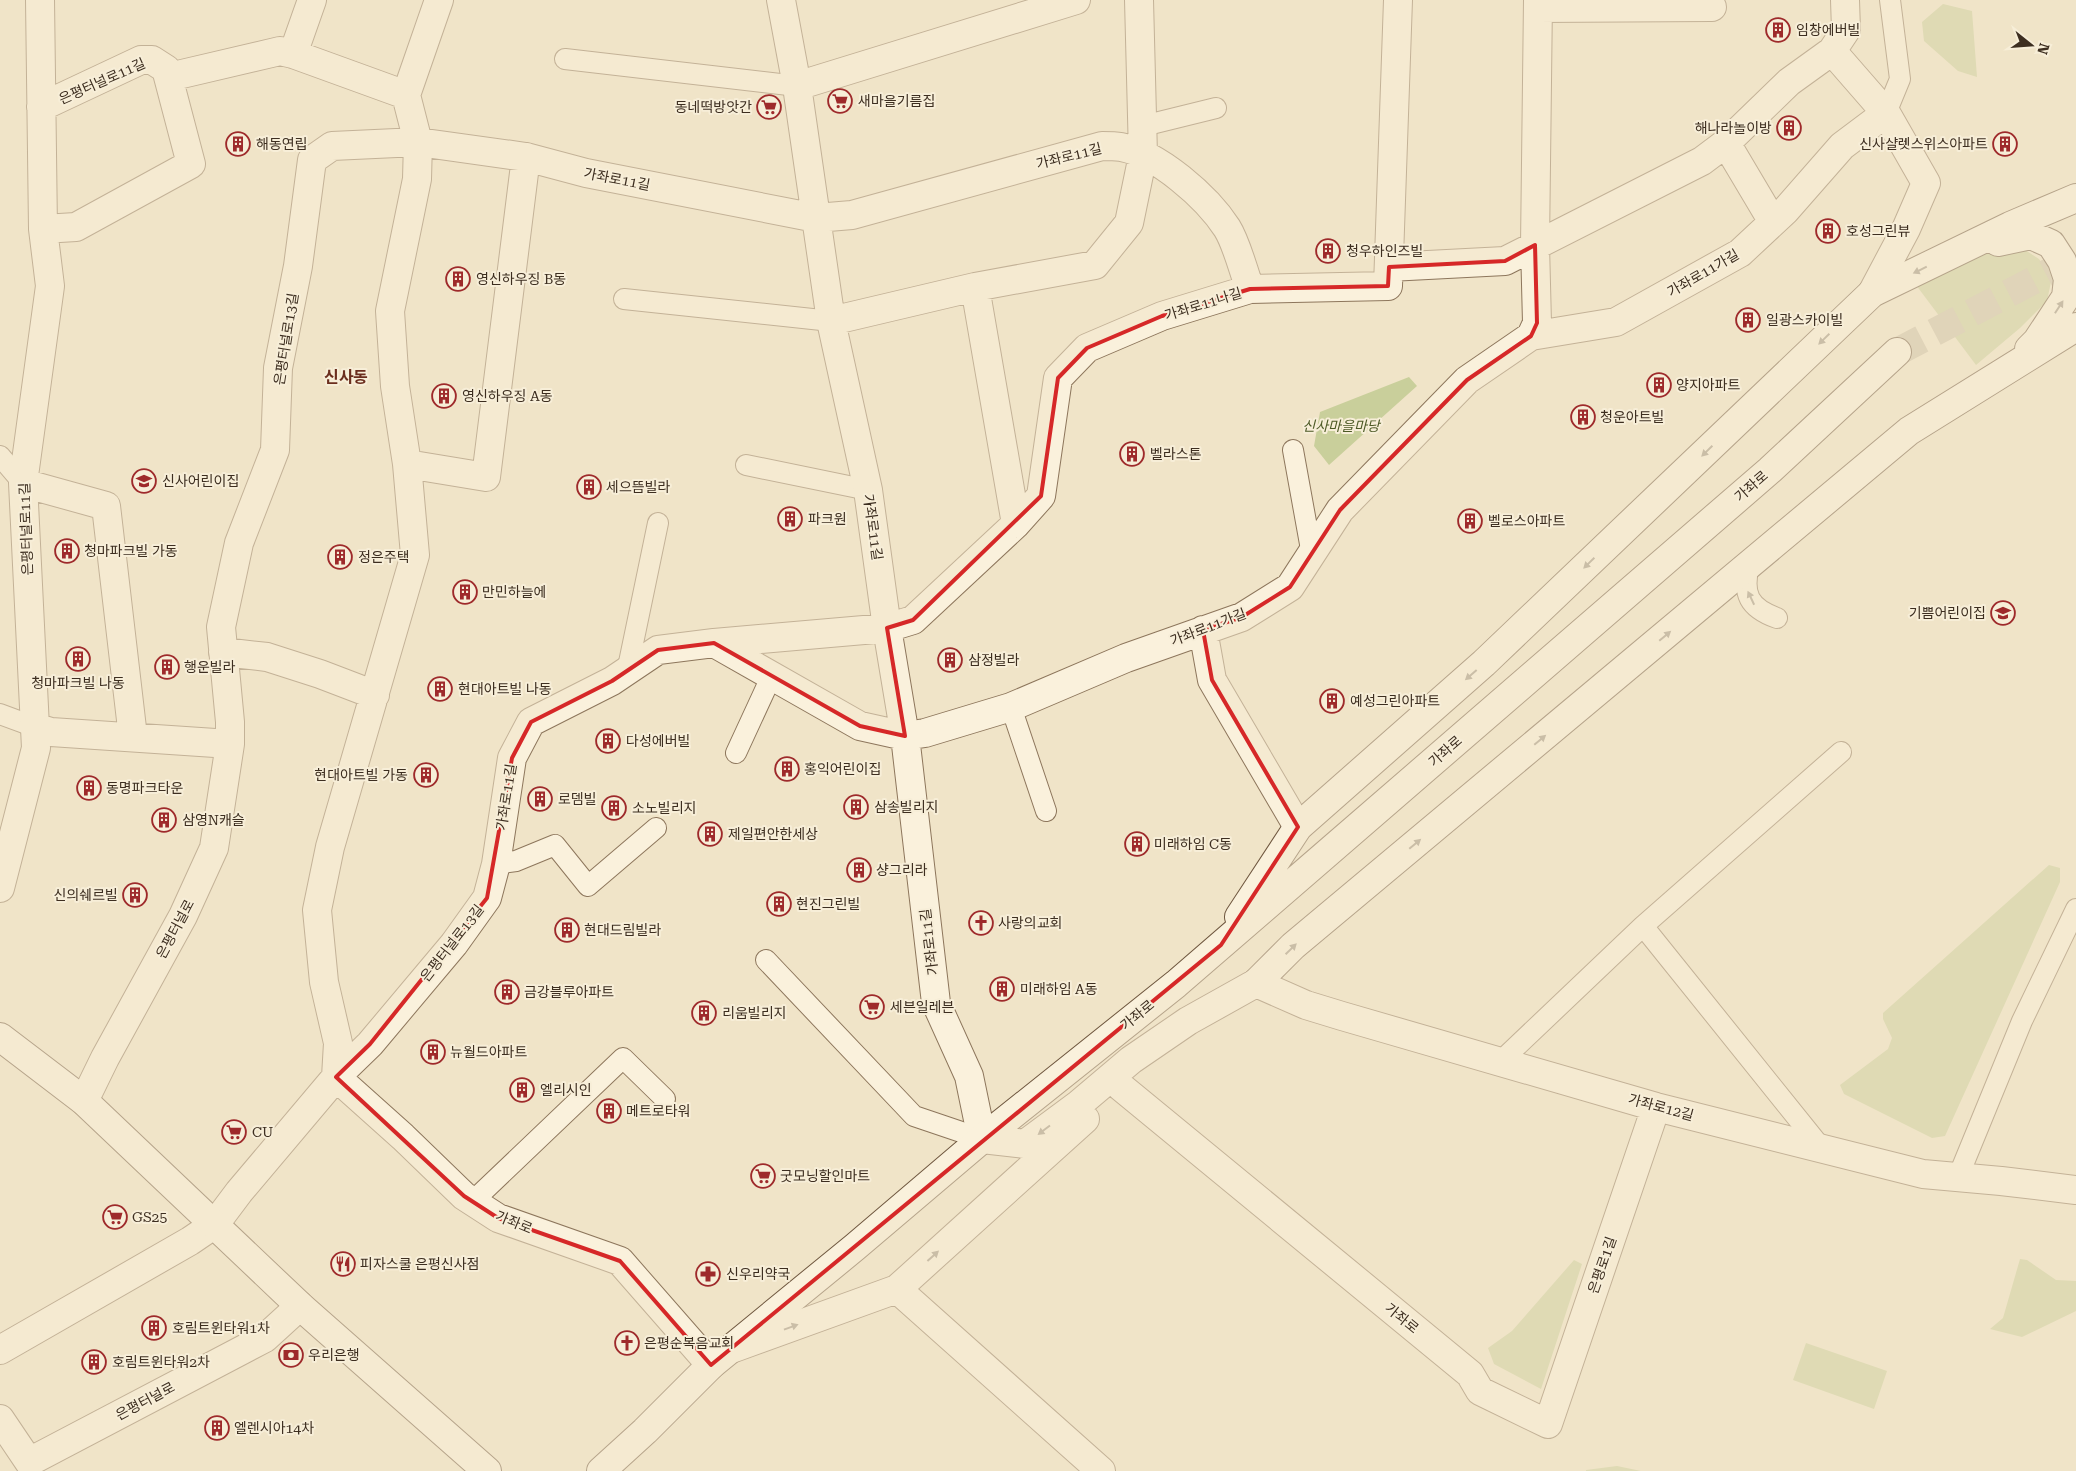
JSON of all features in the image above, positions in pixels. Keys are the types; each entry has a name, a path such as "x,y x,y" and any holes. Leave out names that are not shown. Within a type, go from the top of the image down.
{"street":[{"name":"은평터널로11길","path":"0,888 36,748 23,483 50,286 43,229 40,0"},
{"path":"294,54 312,0"},
{"path":"336,1077 338,1043 324,982 318,910 330,847 415,555 407,464 395,386 390,311 417,180 418,142 406,95 439,0"},
{"name":"가좌로11길","path":"781,0 796,86 831,321 868,490 886,628 905,736 936,1003 969,1076 982,1139"},
{"path":"796,86 1076,0"},
{"path":"831,321 976,287 1095,266 1129,223 1143,155 1139,0"},
{"path":"1389,277 1398,0"},
{"path":"1845,0 1839,41 1886,113 1926,183 1906,229 1872,294"},
{"path":"1531,336 1538,323 1536,245 1538,4 1712,7"},
{"path":"1250,289 1389,277 1505,261 1572,229 1702,161 1726,143 1788,82 1839,41"},
{"path":"43,229 76,227 191,164 166,71 280,51 294,54 406,95"},
{"name":"은평터널로11길","path":"41,107 141,60 152,60 166,71"},
{"name":"가좌로11가길","path":"905,736 925,733 1011,707 1126,658 1242,617 1290,587 1340,510 1467,380 1531,336 1616,322 1740,253 1785,211 1842,146 1886,113"},
{"name":"가좌로11길","path":"418,142 526,157 586,173 816,218 852,215 1102,146 1122,147 1143,155"},
{"name":"은평터널로13길","path":"230,744 230,722 221,627 239,543 275,450 278,368 298,266 312,160 332,146 418,142"},
{"path":"1726,143 1773,222"},
{"name":"가좌로11나길","path":"714,643 886,628 913,620 1016,524 1041,496 1058,378 1087,348 1162,316 1250,289 1227,228 1202,197 1174,173 1143,155"},
{"path":"407,464 486,477 526,157"},
{"path":"1221,945 1298,828 1484,663 1872,294 2010,226 2076,198"},
{"path":"1954,253 2030,235 2051,244 2062,261 2068,279 2066,297 2037,341 2006,371"},
{"path":"976,287 1016,524"},
{"path":"1100,1471 897,1289 1121,1087 1235,1007 1293,946 1909,431 2076,327"},
{"name":"가좌로","path":"601,1471 645,1431 720,1357 855,1248 982,1139 1176,984 1770,470 1897,352"},
{"path":"23,483 106,506 133,737"},
{"path":"1203,630 1212,680 1298,828"},
{"path":"714,643 860,726 905,736"},
{"name":"가좌로11길","path":"496,864 512,758 531,722 626,672 658,650 714,643"},
{"path":"224,652 267,658 375,695"},
{"path":"36,727 51,732 230,744"},
{"name":"은평터널로","path":"84,1101 105,1058 183,916 214,848 230,744"},
{"name":"은평터널로13길","path":"215,1224 239,1192 336,1077 370,1044 454,944 487,898 496,864"},
{"path":"982,1139 1025,1144 1079,1104 1131,1060 1188,1021 1256,983"},
{"name":"가좌로12길","path":"1256,983 1306,1005 1656,1106 1823,1150 1923,1174 2076,1190"},
{"path":"1,1040 84,1101 300,1306 486,1471"},
{"name":"가좌로","path":"336,1077 403,1137 464,1196 498,1218 620,1261 720,1357"},
{"name":"가좌로","path":"1121,1087 1470,1374 1480,1392 1548,1424"},
{"name":"은평로1길","path":"1548,1424 1656,1106"},
{"path":"0,1350 190,1241 215,1224"},
{"name":"가좌로","path":"720,1357 897,1289"},
{"name":"은평터널로","path":"0,1419 29,1462 266,1338 300,1306"}],"lane":[{"path":"1886,113 1900,79 1890,0"},
{"path":"565,59 796,86"},
{"path":"1142,126 1216,108"},
{"path":"624,299 831,321"},
{"path":"1293,450 1312,555"},
{"path":"0,456 23,483"},
{"path":"746,465 868,490"},
{"path":"626,672 658,523"},
{"path":"1749,566 1745,581 1754,605 1763,613 1777,618"},
{"path":"736,753 772,675"},
{"path":"1011,707 1046,812"},
{"path":"0,714 36,727"},
{"path":"1500,1062 1643,926 1841,752"},
{"path":"496,864 516,861 555,845 588,886 656,828"},
{"path":"1958,1177 2022,1021 2076,909"},
{"path":"1643,926 1823,1150"},
{"path":"766,960 914,1116 982,1139"},
{"path":"473,1201 623,1058 665,1099"}],"highlighted area":[{"path":"1535,245 1537,323 1531,336 1467,380 1340,510 1290,587 1242,617 1203,630 1212,680 1298,827 1221,945 711,1365 620,1261 498,1218 464,1196 336,1077 370,1044 487,898 512,758 531,722 612,681 658,650 714,643 860,726 905,736 887,628 913,620 1041,496 1058,378 1087,348 1162,316 1250,289 1388,286 1389,267 1505,261"}],"green space":[{"path":"1943,4 1972,11 1977,77 1958,71 1924,41 1922,22"},
{"path":"2022,248 2039,259 2052,277 2047,301 2020,328 1976,365 1916,285 1976,254"},
{"name":"신사마을마당","path":"1409,377 1417,386 1329,465 1314,446 1320,412"},
{"path":"2049,865 2060,868 2060,882 1945,1136 1932,1138 1844,1094 1840,1085 1888,1049 1892,1038 1883,1019 1883,1013"},
{"path":"2020,1259 2027,1260 2056,1280 2076,1281 2076,1311 2022,1337 1990,1329 2003,1318"},
{"path":"1574,1260 1582,1264 1541,1389 1494,1364 1488,1348 1512,1331"},
{"path":"1806,1343 1887,1371 1874,1409 1793,1380"},
{"path":"1617,1466 1641,1471 1586,1471 1586,1470"}],"tunnel":[{"path":"1897,352 2076,258"}],"place":[{"name":"임창에버빌","path":"1778,30"},
{"name":"새마을기름집","path":"840,101"},
{"name":"동네떡방앗간","path":"769,107"},
{"name":"해나라놀이방","path":"1789,128"},
{"name":"해동연립","path":"238,144"},
{"name":"신사샬렛스위스아파트","path":"2005,144"},
{"name":"호성그린뷰","path":"1828,231"},
{"name":"청우하인즈빌","path":"1328,251"},
{"name":"영신하우징 B동","path":"458,279"},
{"name":"일광스카이빌","path":"1748,320"},
{"name":"양지아파트","path":"1659,385"},
{"name":"영신하우징 A동","path":"444,396"},
{"name":"청운아트빌","path":"1583,417"},
{"name":"벨라스톤","path":"1132,454"},
{"name":"신사어린이집","path":"144,481"},
{"name":"세으뜸빌라","path":"589,487"},
{"name":"파크원","path":"790,519"},
{"name":"벨로스아파트","path":"1470,521"},
{"name":"청마파크빌 가동","path":"67,551"},
{"name":"정은주택","path":"340,557"},
{"name":"만민하늘에","path":"465,592"},
{"name":"기쁨어린이집","path":"2003,613"},
{"name":"청마파크빌 나동","path":"78,659"},
{"name":"삼정빌라","path":"950,660"},
{"name":"행운빌라","path":"167,667"},
{"name":"현대아트빌 나동","path":"440,689"},
{"name":"예성그린아파트","path":"1332,701"},
{"name":"다성에버빌","path":"608,741"},
{"name":"홍익어린이집","path":"787,769"},
{"name":"현대아트빌 가동","path":"426,775"},
{"name":"동명파크타운","path":"89,788"},
{"name":"로뎀빌","path":"540,799"},
{"name":"삼송빌리지","path":"856,807"},
{"name":"소노빌리지","path":"614,808"},
{"name":"삼영N캐슬","path":"164,820"},
{"name":"제일편안한세상","path":"710,834"},
{"name":"미래하임 C동","path":"1137,844"},
{"name":"샹그리라","path":"859,870"},
{"name":"신의쉐르빌","path":"135,895"},
{"name":"현진그린빌","path":"779,904"},
{"name":"사랑의교회","path":"981,923"},
{"name":"현대드림빌라","path":"567,930"},
{"name":"미래하임 A동","path":"1002,989"},
{"name":"금강블루아파트","path":"507,992"},
{"name":"세븐일레븐","path":"872,1007"},
{"name":"리움빌리지","path":"704,1013"},
{"name":"뉴월드아파트","path":"433,1052"},
{"name":"엘리시인","path":"522,1090"},
{"name":"메트로타워","path":"609,1111"},
{"name":"CU","path":"234,1132"},
{"name":"굿모닝할인마트","path":"763,1176"},
{"name":"GS25","path":"115,1217"},
{"name":"피자스쿨 은평신사점","path":"343,1264"},
{"name":"신우리약국","path":"708,1274"},
{"name":"호림트윈타워1차","path":"154,1328"},
{"name":"은평순복음교회","path":"627,1343"},
{"name":"우리은행","path":"291,1355"},
{"name":"호림트윈타워2차","path":"94,1362"},
{"name":"엘렌시아14차","path":"217,1428"}],"district":[{"name":"신사동","path":"346,377"}]}
